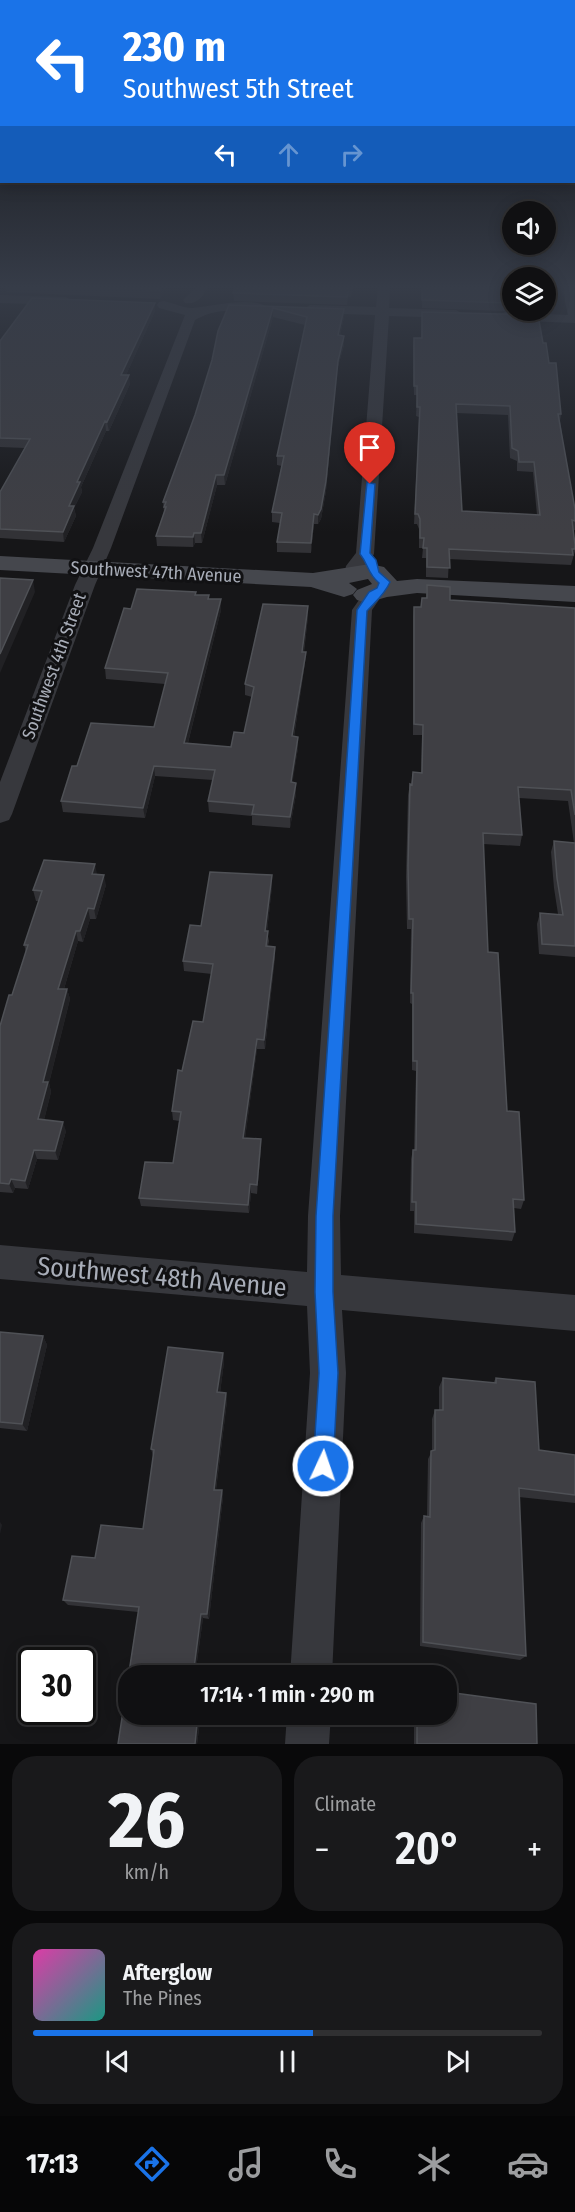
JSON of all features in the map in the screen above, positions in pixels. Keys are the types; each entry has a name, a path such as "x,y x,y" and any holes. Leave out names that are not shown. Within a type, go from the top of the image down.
{"street":[{"name":"Southwest 4th Street","path":"0,814 85,585 171,369"},
{"path":"312,1665 328,1373 324,1292 324,1216 378,369"},
{"name":"Southwest 47th Avenue","path":"0,563 575,594"},
{"name":"Southwest 48th Avenue","path":"0,1262 575,1313"},
{"path":"307,1744 308,1725"}],"building":[{"path":"0,369 124,369 121,375 129,375 77,482 80,482 69,506 74,506 63,532 0,529 0,492 30,439 0,438"},
{"path":"209,369 255,369 224,475 216,475 201,533 194,533 193,537 156,536 166,507 164,507 166,502 163,502"},
{"path":"296,369 337,369 326,481 321,509 318,515 314,514 311,543 277,542 282,513 272,512 284,456 277,456"},
{"path":"414,369 557,369 561,414 558,414 575,509 575,521 572,520 575,545 575,549 572,549 573,555 449,549 450,568 427,567 427,548 423,548 424,538 420,538 420,519 418,514 415,514 420,407 417,407 417,386 414,386","holes":["456,404 510,406 512,448 518,451 519,462 534,462 540,515 462,511"]},
{"path":"0,578 33,580 0,654"},
{"path":"427,585 450,587 450,600 575,608 575,815 571,790 518,787 522,835 483,833 488,952 498,953 507,1111 519,1112 524,1200 513,1199 515,1232 416,1224 416,1202 412,1202 413,1150 416,1150 417,1061 413,1061 413,993 411,993 413,919 409,919 408,866 410,784 412,785 413,772 422,773 423,725 414,724 414,607 421,607 422,598 427,598"},
{"path":"137,589 196,592 195,595 209,595 208,599 221,599 184,743 231,747 234,732 244,733 254,687 245,684 263,604 308,606 302,652 306,652 292,736 298,737 291,782 296,783 290,817 252,814 254,805 208,801 215,770 154,766 143,808 61,801 72,766 77,766 91,723 154,727 168,673 105,668 124,608 131,609"},
{"path":"554,841 575,843 575,946 542,944 540,913 563,915"},
{"path":"44,860 95,864 92,874 104,875 94,909 88,908 80,931 76,931 58,989 67,989 43,1082 48,1082 38,1119 63,1122 55,1151 34,1150 25,1181 11,1179 9,1184 0,1183 0,1026 28,945 24,945 42,891 33,890"},
{"path":"210,872 272,875 265,931 268,931 266,946 275,947 264,1040 257,1039 243,1138 261,1139 257,1185 250,1184 248,1205 139,1198 145,1162 173,1163 181,1112 172,1111 178,1070 182,1071 193,1021 203,1022 213,964 183,961 190,925 201,926"},
{"path":"0,1332 43,1336 22,1424 0,1422"},
{"path":"168,1347 223,1353 217,1392 226,1393 214,1490 222,1490 207,1614 201,1614 194,1665 130,1665 139,1607 63,1600 72,1556 95,1558 101,1525 143,1529 154,1450 151,1449"},
{"path":"443,1378 496,1383 496,1378 535,1382 539,1450 575,1455 575,1495 519,1488 526,1656 423,1642 424,1516 430,1517 431,1451 435,1450 435,1410 443,1410"},
{"path":"457,1693 536,1704 537,1744 417,1744 417,1725 457,1725"},
{"path":"121,1725 197,1725 195,1744 118,1744"}],"route":[{"path":"323,1466 328,1373 324,1292 324,1216 362,610 373,594 381,590 385,582 374,573 371,560 365,554 370,484"}]}
